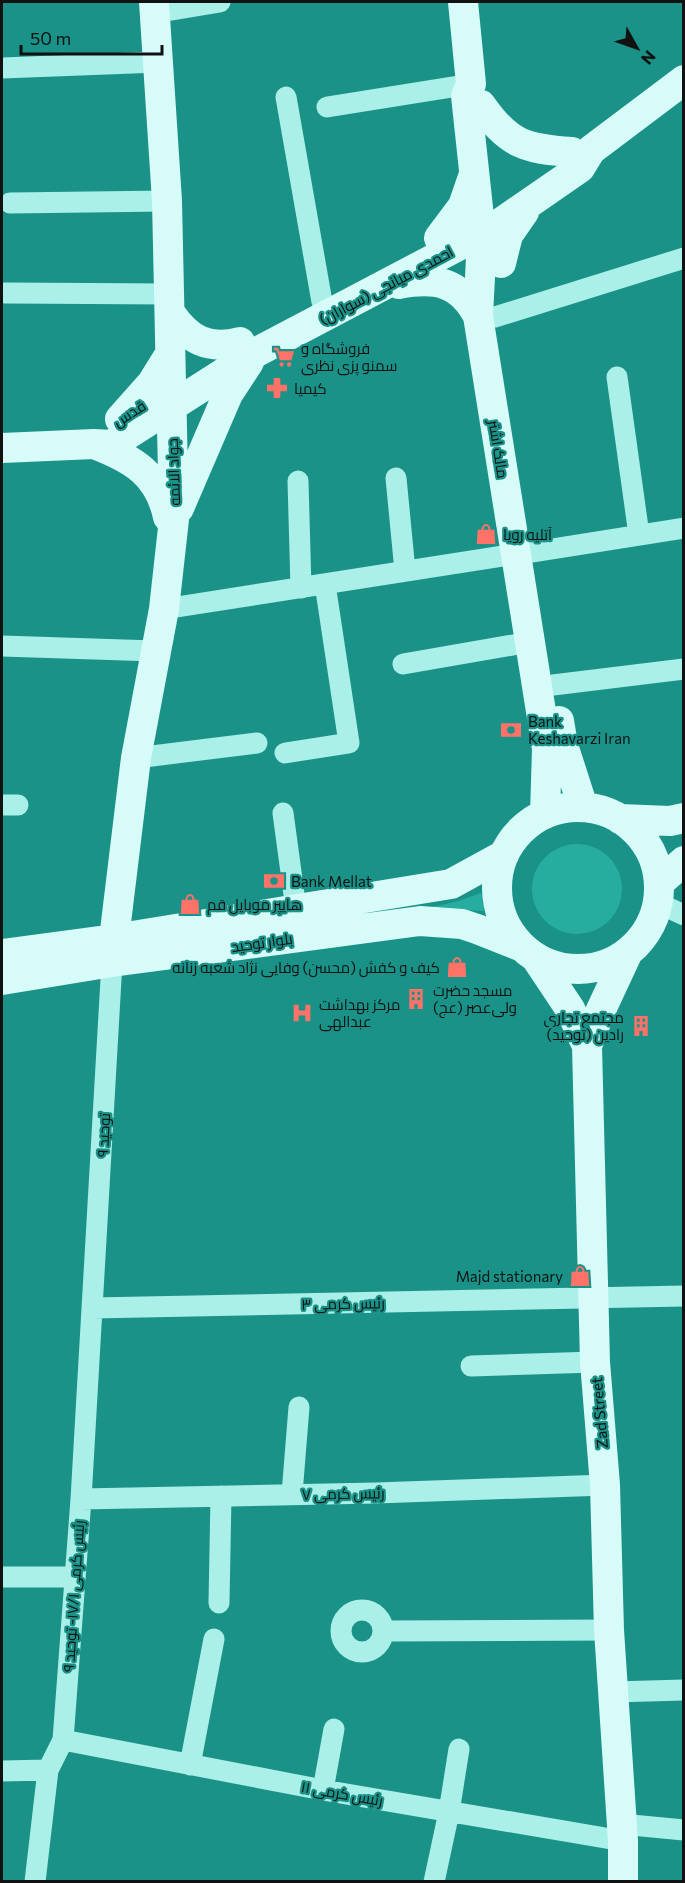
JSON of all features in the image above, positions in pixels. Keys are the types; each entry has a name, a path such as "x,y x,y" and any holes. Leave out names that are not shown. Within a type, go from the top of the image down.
{"main road":[{"name":"مالک اشتر","path":"463,2 476,95 487,221 481,258 486,317 524,553 553,685 563,745 583,807"},
{"name":"جواد الائمه","path":"113,950 136,758 164,609 173,529 171,304 167,201 154,7"},
{"name":"احمدی میانجی (سواران)","path":"247,348 385,287 487,221 581,151 684,80"},
{"name":"مالک اشتر","path":"476,95 466,96 474,174 501,263 486,317"},
{"path":"476,95 504,133 515,141 530,147 581,151"},
{"name":"احمدی میانجی (سواران)","path":"171,397 322,302 439,238 532,202 580,168 581,151"},
{"path":"439,238 463,206 474,174"},
{"path":"501,263 508,235 532,202"},
{"path":"385,287 417,280 440,282 460,292 486,317"},
{"path":"171,304 181,329 194,338 210,345 247,348 173,529"},
{"path":"120,418 152,383 170,354"},
{"name":"قدس","path":"94,444 102,430 120,418 171,397"},
{"name":"قدس","path":"2,448 111,445 171,397"},
{"path":"94,444 120,454 153,480 162,495 173,529"},
{"name":"مالک اشتر","path":"524,553 530,642 547,748 545,814"},
{"path":"667,901 656,864 648,846 636,831 620,819 602,811 583,807 545,814 528,825 514,838 504,855 498,874 497,893 500,913 508,930 528,952 554,966 573,970 611,963 628,952 642,938 667,901 684,861"},
{"path":"620,819 670,821 684,818"},
{"name":"بلوار توحید","path":"2,980 113,950 296,909 451,884 504,855"},
{"name":"بلوار توحید","path":"2,954 113,950 420,921 462,924 528,952"},
{"name":"Zad Street","path":"528,952 570,1009 588,1046 595,1362 605,1485 609,1630 623,1881"},
{"path":"588,1046 600,1012 628,952"}],"street":[{"path":"154,7 220,2"},
{"path":"2,68 159,62"},
{"path":"327,107 476,95"},
{"path":"286,97 322,302"},
{"path":"10,203 167,201"},
{"path":"486,317 684,258"},
{"path":"5,293 171,304"},
{"path":"617,377 639,536"},
{"path":"396,478 405,571"},
{"path":"298,481 301,588"},
{"path":"164,609 684,528"},
{"path":"285,753 349,743 326,584"},
{"path":"403,664 530,642"},
{"path":"2,646 155,651"},
{"path":"553,685 684,669"},
{"path":"136,758 257,743"},
{"path":"283,813 296,909"},
{"name":"توحید ۹","path":"93,1308 113,950"},
{"name":"رئیس کرمی ۳","path":"93,1308 684,1296"},
{"name":"رئیس کرمی ۱۷/۱- توحید ۹","path":"35,1881 48,1770 63,1740 93,1308"},
{"path":"471,1366 595,1362"},
{"path":"292,1494 299,1407"},
{"name":"رئیس کرمی ۷","path":"81,1500 605,1485"},
{"path":"219,1603 221,1496"},
{"path":"2,1577 75,1577"},
{"path":"383,1631 609,1630"},
{"path":"190,1764 214,1639"},
{"path":"613,1692 684,1690"},
{"path":"323,1790 334,1729"},
{"name":"رئیس کرمی ۱۱","path":"63,1740 449,1812 622,1833 684,1830"},
{"path":"434,1881 449,1812 459,1749"},
{"path":"2,1771 48,1770"}],"green space":[{"path":"577,844 594,848 609,857 618,872 622,889 618,906 609,921 594,930 577,934 560,930 545,921 536,906 532,889 536,872 545,857 560,848"},
{"path":"481,893 484,911 428,908 458,901"}],"place":[{"name":"فروشگاه و سمنو پزی نظری","path":"284,357"},
{"name":"کیمیا","path":"277,388"},
{"name":"آتلیه رویا","path":"486,534"},
{"name":"Bank Keshavarzi Iran","path":"511,730"},
{"name":"Bank Mellat","path":"274,881"},
{"name":"هایپر موبایل قم","path":"190,904"},
{"name":"کیف و کفش (محسن) وفایی نژاد شعبه زنانه","path":"457,967"},
{"name":"مسجد حضرت ولی‌عصر (عج)","path":"416,999"},
{"name":"مرکز بهداشت عبدالهی","path":"302,1013"},
{"name":"مجتمع تجاری رادین (توحید)","path":"641,1026"},
{"name":"Majd stationary","path":"580,1276"}]}
